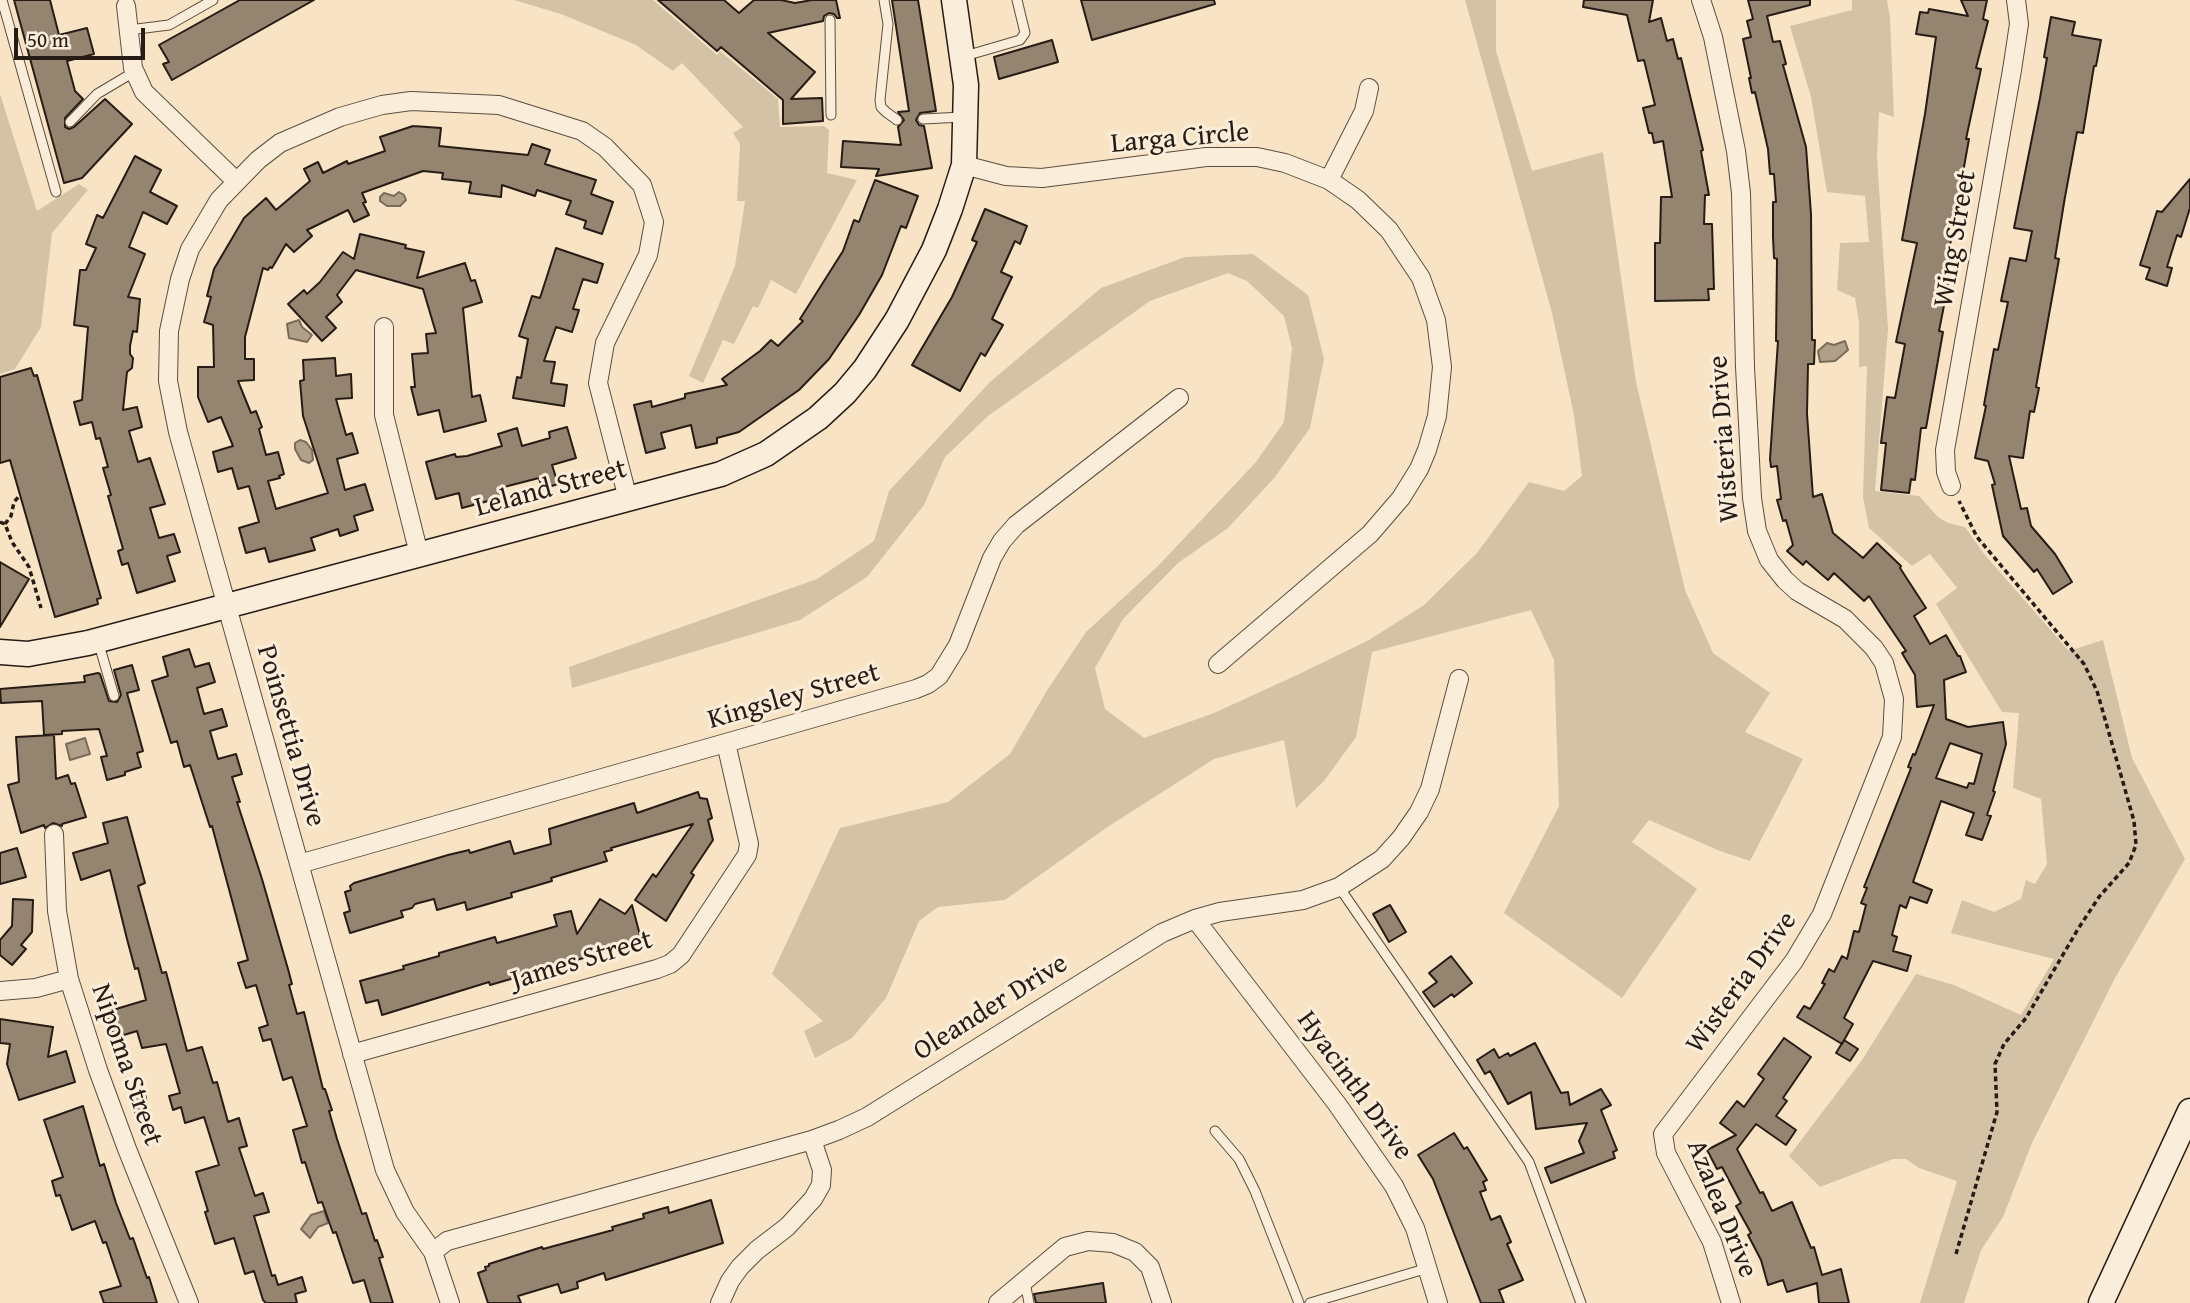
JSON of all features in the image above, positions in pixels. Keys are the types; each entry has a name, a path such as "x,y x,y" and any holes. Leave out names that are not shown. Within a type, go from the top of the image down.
{"street":[{"name":"Leland Street","path":"0,652 28,654 97,640 721,474 766,454 818,418 845,393 882,345 934,250 964,165 966,117 963,57 954,0"},
{"name":"Wisteria Drive","path":"1663,1134 1758,1010 1816,926 1892,737 1894,699 1884,663 1874,648 1845,619 1797,592 1769,560 1757,531 1752,498 1745,368 1741,194 1736,151 1715,50 1701,0"},
{"name":"Wing Street","path":"1951,486 1944,462 1945,450 2012,71 2019,24 2017,0"},
{"path":"126,6 134,72 144,92 236,181"},
{"path":"1329,180 1364,111 1369,88"},
{"name":"Poinsettia Drive","path":"450,1303 433,1252 405,1212 385,1170 178,432 168,381 169,331 180,279 190,250 212,210 236,181 280,143 340,117 382,105 411,101 499,105 582,131 605,147 642,185 654,222 648,255 605,343 598,383 628,499"},
{"name":"Larga Circle","path":"964,165 1006,176 1042,178 1206,157 1244,156 1285,163 1329,180 1358,200 1389,230 1415,265 1427,290 1441,351 1437,416 1419,469 1382,522 1218,664"},
{"path":"384,327 384,415 419,554"},
{"name":"Kingsley Street","path":"299,864 916,690 928,684 939,676 954,653 992,558 1002,541 1016,526 1179,398"},
{"name":"Oleander Drive","path":"433,1252 447,1241 812,1140 867,1117 1162,933 1220,912 1303,900 1339,887 1382,859 1419,812 1430,789 1459,679"},
{"name":"James Street","path":"352,1054 657,969 670,964 681,955 747,855 749,844 726,743"},
{"name":"Nipoma Street","path":"54,834 57,911 69,979 97,1070 188,1303"},
{"name":"Hyacinth Drive","path":"1195,919 1337,1104 1394,1186 1415,1228 1438,1303"},
{"path":"0,991 36,988 69,979"},
{"path":"2101,1303 2190,1111"},
{"name":"Azalea Drive","path":"1663,1134 1666,1153 1712,1242 1731,1303"},
{"path":"720,1303 740,1267 757,1250 788,1227 813,1199 821,1185 822,1170 812,1140"},
{"path":"998,1303 1065,1247 1088,1241 1113,1243 1135,1252 1150,1267 1162,1303"}],"lane":[{"path":"2,0 56,192"},
{"path":"129,30 169,25 214,0"},
{"path":"884,0 888,24 880,100 881,107 897,120"},
{"path":"963,57 1020,40 1025,33 1017,0"},
{"path":"830,20 831,116"},
{"path":"70,122 97,94 134,72"},
{"path":"923,119 966,117"},
{"path":"44,149 52,140"},
{"path":"97,640 114,696"},
{"path":"1339,887 1530,1162 1581,1303"},
{"path":"1215,1131 1239,1159 1299,1303"},
{"path":"1310,1303 1428,1268"},
{"path":"1025,1282 1029,1303"}],"path":[{"path":"1951,486 1977,537 2084,664 2097,691 2134,821 2136,845 2129,863 2099,897 2026,1018 2004,1044 1996,1064 1997,1112 1956,1254"},
{"path":"5,524 20,495"},
{"path":"0,522 5,524 12,542 29,567 41,608"}],"shaded area":[{"path":"514,0 653,0 717,55 720,51 778,99 780,127 824,126 829,130 827,173 857,180 796,294 771,280 758,308 753,306 734,344 723,340 703,383 689,376 735,266 745,201 737,201 740,144 733,133 743,127 682,63 673,71 636,45 561,14"},
{"path":"1465,0 1496,0 1496,51 1532,171 1603,152 1636,382 1685,590 1713,653 1770,693 1745,732 1803,759 1750,861 1649,820 1632,842 1697,889 1622,998 1504,913 1559,806 1554,660 1531,610 1372,652 1356,737 1324,781 1296,808 1284,740 1214,759 1106,828 1005,900 938,907 919,921 886,998 852,1038 815,1058 804,1031 823,1021 772,974 840,828 948,802 1010,754 1048,689 1086,632 1158,566 1256,462 1284,422 1292,348 1284,316 1247,281 1228,273 1150,301 988,416 945,457 924,505 867,577 800,620 572,688 569,667 817,579 874,541 889,491 990,382 1101,288 1185,257 1253,254 1308,295 1324,359 1310,428 1275,477 1228,528 1178,563 1123,619 1095,668 1105,709 1144,738 1214,713 1297,675 1369,640 1424,605 1477,553 1529,482 1564,491 1582,476 1574,415 1552,313"},
{"path":"1852,0 1887,0 1890,18 1894,117 1879,112 1877,156 1888,329 1875,491 1919,496 1938,517 1948,523 1965,527 1984,554 2069,651 2103,640 2132,758 2185,859 2115,978 2032,1143 2003,1217 1981,1250 1964,1303 1920,1303 1957,1181 1919,1168 1906,1159 1893,1159 1820,1187 1789,1156 1862,1060 1916,974 1954,985 2021,1015 2054,959 1951,933 1962,900 1994,912 2021,899 2026,880 2035,884 2047,864 2041,799 2013,788 2019,713 2002,712 1936,604 1957,588 1930,554 1912,566 1869,528 1863,497 1867,366 1859,367 1859,323 1855,298 1837,290 1840,243 1869,242 1865,196 1827,192 1811,97 1790,26 1852,10"},
{"path":"0,94 37,211 79,184 88,190 52,233 41,327 15,369 0,374"},
{"path":"399,192 406,200 400,206 387,206 380,201 384,193 394,196"},
{"path":"299,320 302,327 312,335 307,342 289,338 287,324"},
{"path":"1845,341 1848,350 1835,361 1820,362 1818,351 1827,343 1834,345"},
{"path":"300,440 306,442 312,450 313,460 309,463 301,460 295,449 295,443"},
{"path":"85,738 90,754 70,760 66,744"},
{"path":"324,1211 328,1223 318,1227 310,1238 301,1229 311,1215"}],"building":[{"path":"14,0 50,0 59,35 87,28 94,54 67,61 75,91 83,99 65,118 65,127 74,127 105,99 132,124 82,178 64,183"},
{"path":"240,0 314,0 172,80 163,64 169,62 159,45"},
{"path":"658,0 724,0 739,13 754,0 795,3 836,0 840,18 829,13 824,16 823,21 768,33 815,72 791,99 822,98 823,121 783,124 783,100 721,47 717,51"},
{"path":"892,0 918,0 936,111 920,113 916,120 919,125 924,126 932,168 876,176 879,169 841,167 843,141 901,145 898,127 904,120 898,112 909,111"},
{"path":"1081,0 1214,0 1215,4 1092,40"},
{"path":"1584,0 1653,0 1649,22 1661,18 1667,41 1673,39 1678,59 1681,58 1703,150 1701,151 1709,195 1705,195 1704,224 1712,224 1714,289 1708,289 1709,300 1655,301 1655,243 1660,243 1661,197 1672,197 1663,141 1654,143 1643,108 1655,105 1644,60 1638,61 1627,15 1583,7"},
{"path":"1748,0 1810,0 1810,5 1767,16 1773,42 1780,41 1786,64 1783,65 1806,147 1811,214 1812,340 1815,340 1814,364 1808,364 1807,414 1813,497 1822,494 1833,533 1863,558 1877,543 1901,566 1926,608 1914,616 1930,644 1946,635 1960,656 1966,672 1944,680 1946,719 1968,727 2003,722 2006,744 1987,815 1991,816 1982,840 1966,835 1974,813 1941,801 1913,882 1932,890 1927,903 1910,897 1906,908 1900,905 1892,935 1897,937 1893,951 1911,956 1907,971 1873,961 1844,1018 1853,1024 1842,1044 1797,1017 1804,1006 1810,1009 1825,984 1822,983 1829,969 1834,972 1842,956 1847,959 1854,931 1859,932 1866,905 1861,903 1867,888 1864,887 1934,705 1917,707 1915,675 1902,653 1906,651 1869,596 1864,601 1834,573 1828,580 1806,561 1803,565 1787,551 1793,545 1777,500 1781,499 1777,466 1771,467 1770,459 1778,341 1777,259 1774,258 1773,237 1773,202 1776,202 1774,174 1770,174 1768,149 1755,92 1752,93 1743,39 1751,37 1747,21 1753,19","holes":["1950,743 1982,754 1974,784 1969,783 1967,788 1936,778"]},
{"path":"1961,0 1987,0 1983,19 1988,21 1976,68 1981,69 1966,139 1969,139 1943,284 1948,285 1939,331 1943,332 1926,428 1921,428 1915,480 1911,479 1909,493 1881,490 1886,443 1881,443 1887,397 1895,398 1905,344 1896,342 1917,243 1902,240 1936,37 1916,34 1920,12 1928,13 1929,9 1968,16"},
{"path":"2051,17 2075,22 2072,35 2101,40 2083,133 2077,132 2065,197 2055,258 2059,259 2034,412 2030,411 2023,458 2009,456 2021,509 2027,508 2031,526 2055,554 2072,582 2053,594 2037,569 2034,572 2003,536 1992,485 1995,484 1988,461 1975,458 1994,349 1998,350 2008,302 2001,301 2010,258 2026,261 2032,231 2014,228 2040,98"},
{"path":"1052,40 1058,62 999,79 994,57"},
{"path":"413,126 441,128 439,146 528,155 532,144 550,150 545,164 596,180 591,194 613,202 602,234 584,228 586,221 566,214 571,201 537,190 535,196 502,185 501,197 469,193 471,182 442,179 443,173 423,171 362,193 369,215 354,222 348,210 307,230 312,236 294,252 286,244 272,268 263,268 245,337 245,359 254,359 254,380 238,381 251,413 256,411 262,427 259,429 266,455 278,452 284,474 268,481 276,509 328,493 303,416 300,381 304,380 303,360 335,358 336,376 351,374 352,398 336,399 346,435 352,433 358,453 337,459 345,490 365,484 373,510 354,516 358,530 340,536 338,529 311,538 315,550 269,562 265,548 246,553 239,528 259,522 249,486 238,489 232,468 218,472 213,452 233,446 221,417 208,422 198,397 198,367 214,367 213,325 204,322 211,297 207,296 214,269 244,218 266,198 276,210 310,181 304,169 318,162 323,173 347,161 348,164 385,151 380,137"},
{"path":"135,156 161,170 150,192 177,206 167,224 143,212 129,247 145,254 128,297 140,299 137,332 133,331 130,346 132,368 127,372 123,410 137,407 142,427 129,431 138,462 150,458 165,504 150,508 159,538 174,534 180,552 167,556 175,581 137,593 128,563 122,565 118,551 123,549 108,496 111,495 103,468 108,467 100,438 96,439 92,422 80,425 74,402 82,400 88,327 74,325 80,270 86,270 96,248 86,244 97,215 103,218"},
{"path":"2190,179 2190,208 2181,237 2177,235 2167,267 2172,268 2167,286 2146,279 2150,268 2140,265 2157,211 2162,212"},
{"path":"875,180 918,196 906,228 901,226 882,275 829,359 799,390 739,432 717,438 717,443 696,448 691,425 661,433 665,448 646,453 634,405 651,401 652,407 685,398 685,394 727,385 722,379 771,340 778,346 803,321 800,319 843,251 854,220 859,222"},
{"path":"985,209 1027,226 1020,244 1015,241 1001,272 1012,277 992,319 1003,325 985,356 981,353 960,391 912,365 952,297 977,242 972,240"},
{"path":"360,234 424,252 417,278 465,263 471,281 475,280 482,302 463,308 472,397 480,395 486,421 444,432 439,410 418,415 411,387 415,387 412,354 428,353 426,334 436,333 423,289 356,270 337,295 342,302 326,317 336,328 322,341 288,304 304,290 307,294 320,282 343,252 354,259"},
{"path":"556,248 603,264 597,283 583,279 573,309 579,310 572,332 556,327 544,361 555,362 551,383 567,385 564,406 513,398 517,377 521,378 528,339 519,336 532,296 540,298"},
{"path":"31,368 34,376 37,375 101,598 97,599 98,604 55,617 10,460 0,463 0,377"},
{"path":"567,427 576,458 552,465 558,484 542,489 539,478 504,487 507,496 462,508 459,493 436,499 426,462 455,454 456,457 467,456 502,446 498,434 517,428 522,446 550,438 549,432"},
{"path":"0,562 29,579 0,627"},
{"path":"189,649 195,667 209,663 215,682 197,688 204,714 222,709 227,726 210,731 218,759 236,754 242,774 232,777 240,802 237,802 288,969 292,984 289,985 297,1014 304,1012 323,1089 332,1110 329,1111 337,1139 362,1214 366,1213 383,1257 379,1258 393,1303 371,1303 364,1280 353,1283 336,1232 333,1233 322,1202 318,1203 305,1162 302,1163 293,1130 307,1126 292,1077 283,1080 271,1039 263,1041 259,1028 268,1025 256,985 246,988 238,963 248,960 212,826 210,827 190,765 184,767 177,741 171,743 152,681 168,676 163,657"},
{"path":"132,665 139,690 127,693 143,751 137,753 141,767 125,772 125,775 107,780 101,757 107,756 99,729 44,735 42,701 1,703 0,689 85,682 84,676 98,673 109,701 117,702 121,695 114,670"},
{"path":"54,735 56,779 68,775 71,784 75,783 86,817 62,826 53,823 45,828 44,825 21,833 8,785 19,782 16,737"},
{"path":"698,792 700,798 707,799 712,818 708,820 713,840 691,873 694,875 666,921 635,900 653,874 656,877 693,824 611,848 612,850 604,852 607,861 511,893 512,897 467,910 465,902 437,910 434,899 401,911 403,917 350,933 344,913 350,911 345,892 351,890 350,886 354,883 448,855 469,850 470,853 510,841 514,854 551,844 549,829 634,803 637,813"},
{"path":"127,817 145,883 138,886 162,973 166,972 187,1051 202,1047 213,1083 217,1082 228,1122 239,1118 247,1146 239,1148 255,1196 263,1193 269,1212 254,1216 272,1276 275,1275 278,1285 302,1277 306,1291 295,1294 297,1303 266,1303 254,1271 245,1274 234,1238 215,1244 196,1172 219,1165 204,1117 185,1123 181,1107 173,1110 169,1096 180,1093 166,1044 142,1048 137,1031 114,1038 106,1012 146,1000 138,968 135,969 110,870 81,880 73,853 108,843 103,823"},
{"path":"17,848 26,877 0,884 0,853"},
{"path":"13,899 33,900 32,932 21,945 26,949 12,965 0,955 0,940 12,926"},
{"path":"600,899 625,914 632,905 641,939 625,946 490,985 489,982 382,1015 378,1000 366,1003 360,981 404,969 403,966 439,956 439,953 495,937 497,943 557,926 554,915 571,911 577,934"},
{"path":"1390,905 1406,932 1389,942 1373,914"},
{"path":"1451,956 1472,983 1454,997 1452,994 1434,1007 1423,992 1437,982 1429,973"},
{"path":"0,1019 53,1027 48,1057 66,1051 75,1082 19,1100 7,1064 10,1044 0,1043"},
{"path":"1784,1038 1811,1057 1783,1098 1787,1101 1776,1116 1796,1130 1786,1145 1756,1124 1737,1149 1772,1211 1792,1202 1811,1248 1814,1247 1822,1275 1841,1269 1849,1303 1819,1303 1817,1283 1787,1292 1783,1280 1768,1285 1761,1260 1748,1235 1751,1233 1736,1206 1741,1203 1722,1167 1717,1169 1707,1150 1736,1135 1720,1123 1737,1101 1744,1107 1764,1079 1758,1074"},
{"path":"1844,1040 1858,1049 1850,1061 1836,1053"},
{"path":"1535,1043 1561,1093 1568,1092 1570,1105 1601,1089 1611,1105 1601,1110 1617,1150 1613,1152 1615,1158 1551,1183 1545,1168 1584,1153 1579,1141 1587,1123 1536,1129 1531,1092 1508,1104 1490,1071 1485,1074 1477,1060 1494,1049 1499,1058 1508,1053 1510,1056"},
{"path":"143,1085 149,1112 136,1115 128,1089"},
{"path":"83,1106 100,1166 104,1164 116,1203 130,1239 133,1238 147,1278 149,1277 157,1303 104,1303 100,1292 121,1286 106,1242 103,1243 95,1221 72,1230 60,1195 56,1196 52,1181 63,1177 44,1120"},
{"path":"1454,1133 1464,1149 1467,1147 1487,1180 1483,1182 1486,1190 1480,1192 1491,1220 1500,1216 1511,1242 1507,1244 1523,1280 1499,1290 1504,1303 1481,1303 1433,1179 1418,1155"},
{"path":"711,1200 723,1243 606,1280 604,1273 577,1282 578,1288 561,1293 558,1284 518,1296 521,1303 488,1303 478,1273 486,1270 485,1267 489,1264 542,1247 543,1249 613,1230 612,1227 644,1218 643,1214 668,1207 669,1213"},
{"path":"1103,1283 1106,1303 1036,1303 1034,1294"}]}
